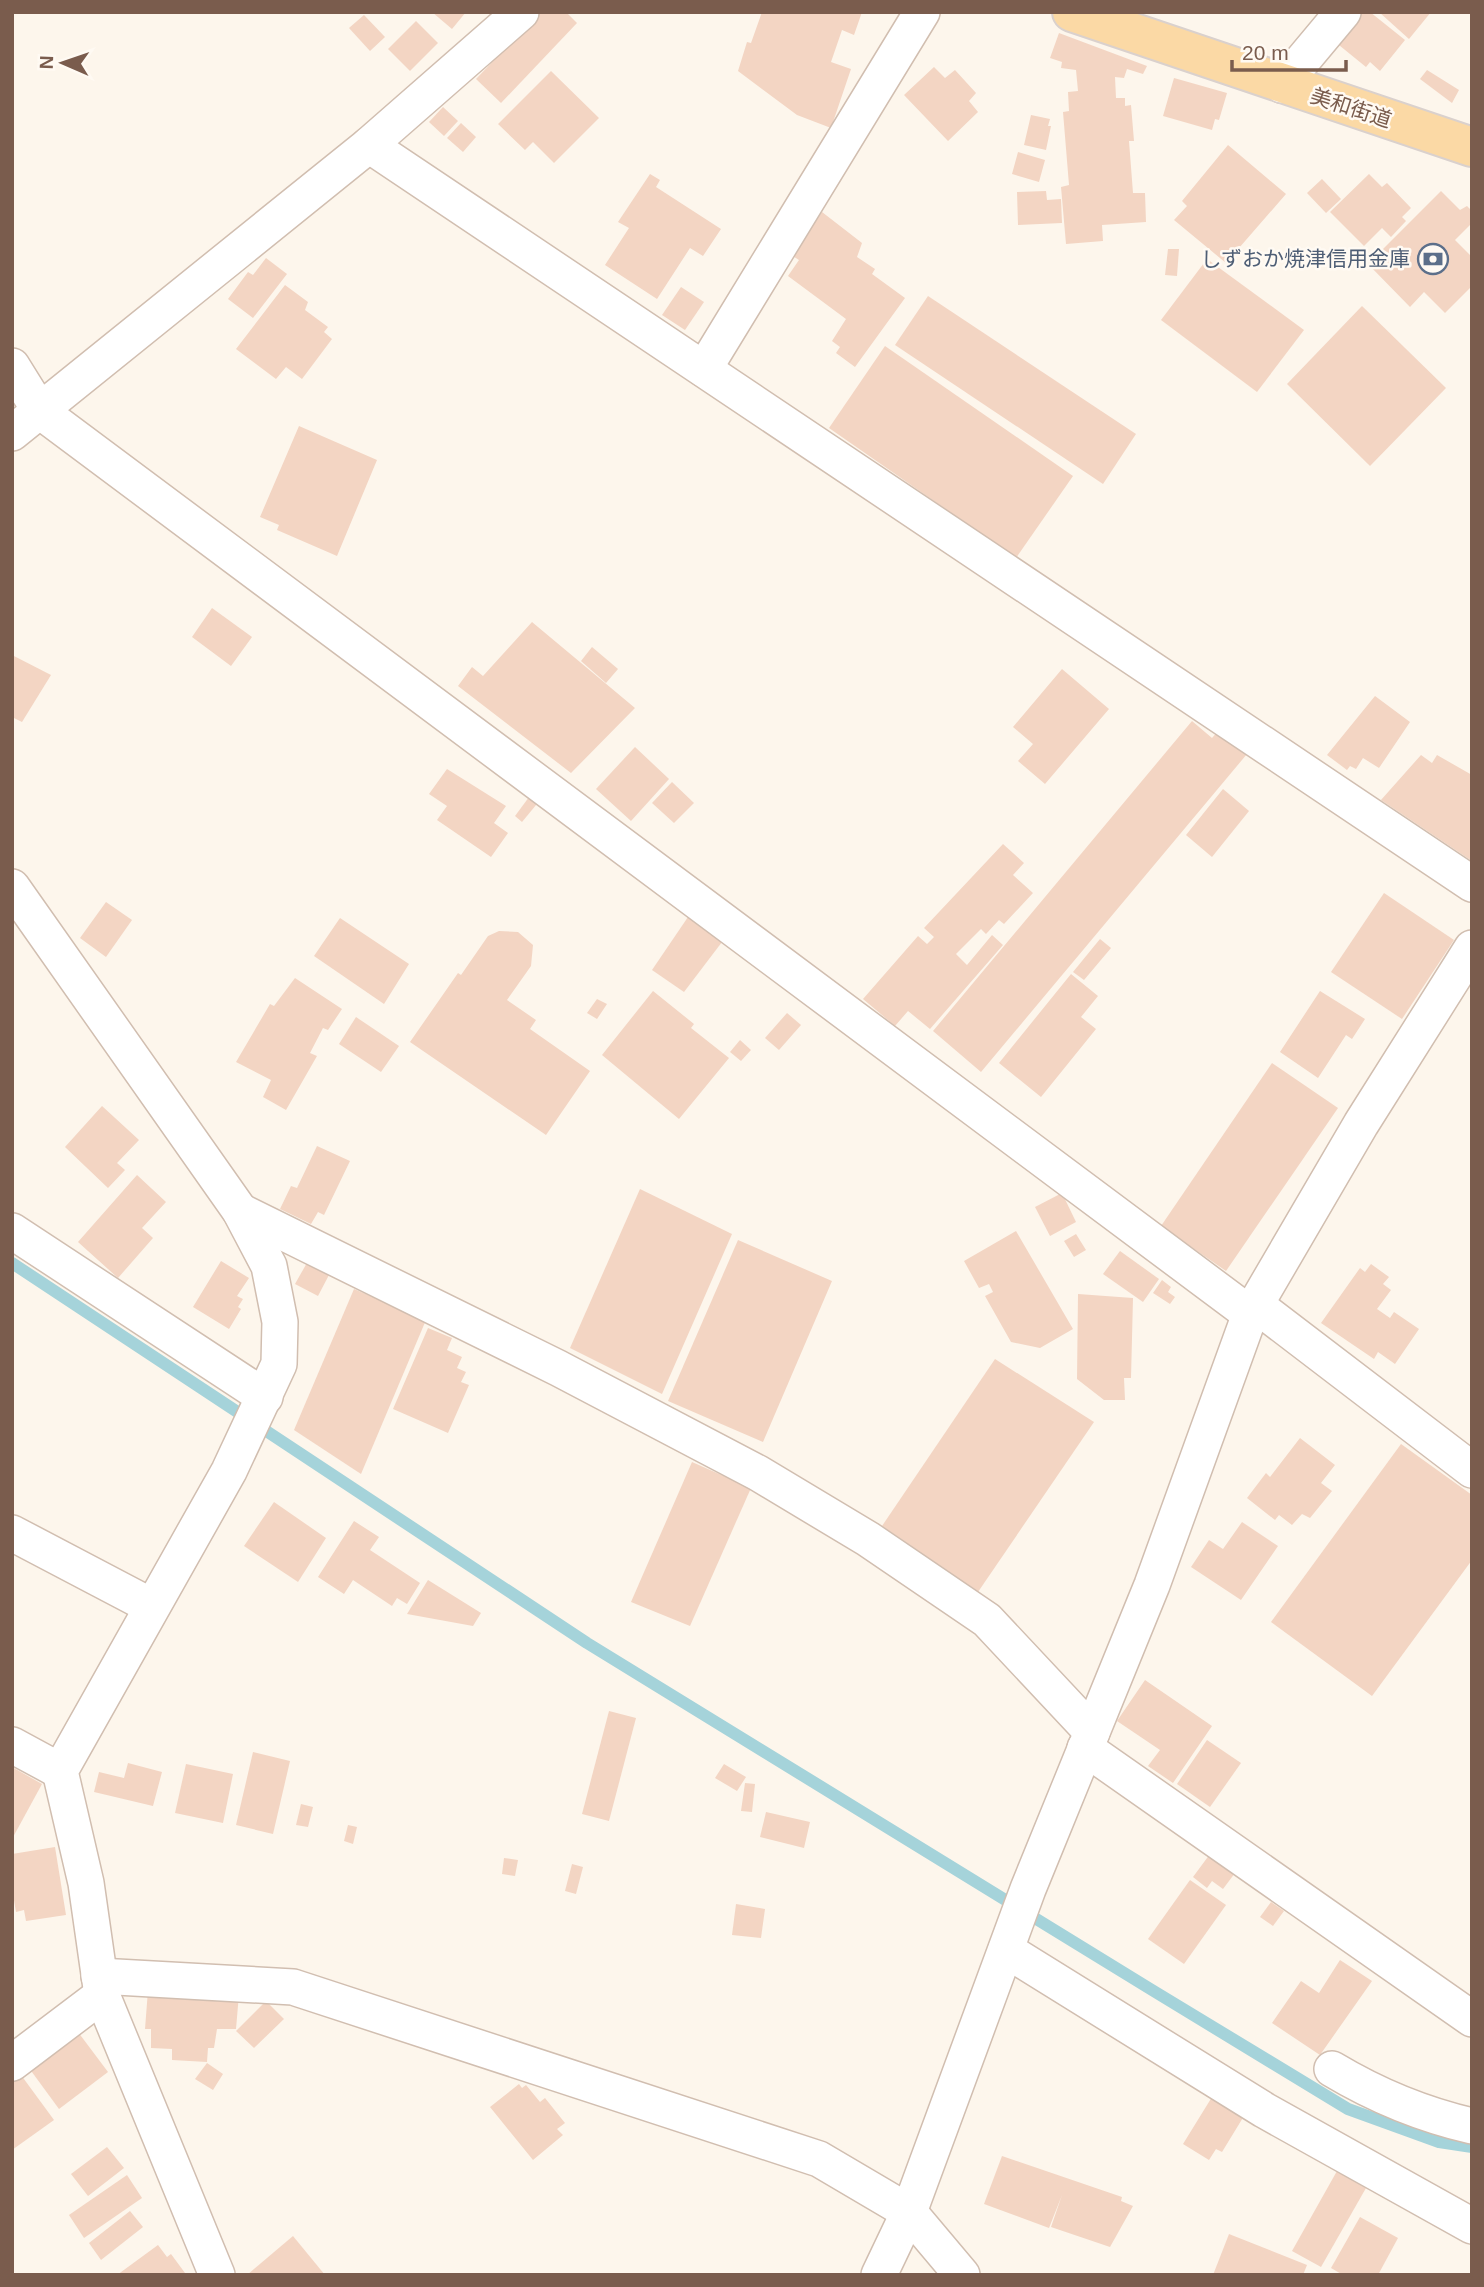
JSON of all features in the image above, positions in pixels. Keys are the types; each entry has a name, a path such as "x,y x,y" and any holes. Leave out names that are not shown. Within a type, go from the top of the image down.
{"main road":[{"name":"美和街道","path":"1072,12 1472,147"}],"street":[{"path":"12,433 369,145 521,12"},
{"path":"704,369 922,12"},
{"path":"1282,85 1343,12"},
{"path":"369,145 1472,884"},
{"path":"12,366 40,411 1472,1470"},
{"path":"12,887 240,1211 269,1266 280,1322 279,1364 229,1471 60,1771 86,1883 101,1985 217,2275"},
{"path":"879,2275 909,2212 1028,1889 1152,1585 1253,1309 1361,1124 1462,985 1472,948"},
{"path":"240,1211 558,1368 758,1473 857,1533 987,1620 1088,1740 1472,2020"},
{"path":"12,1231 265,1397"},
{"path":"12,1533 152,1606"},
{"path":"12,1745 60,1771"},
{"path":"1008,1942 1264,2110 1472,2225"},
{"path":"12,2063 101,1985 293,1987 819,2159 909,2212 962,2275"},
{"path":"1332,2069 1373,2094 1414,2111 1472,2126"}],"building":[{"path":"432,12 466,12 452,29"},
{"path":"540,12 566,12 577,23 501,103 476,79"},
{"path":"762,12 862,12 854,35 842,30 831,62 851,69 831,128 797,115 738,71 747,42 751,43"},
{"path":"1358,12 1370,12 1405,40 1380,71 1370,62 1366,67 1334,41"},
{"path":"1379,12 1431,12 1409,39"},
{"path":"364,15 385,37 370,51 349,28"},
{"path":"416,21 438,43 410,71 388,49"},
{"path":"1059,33 1147,66 1143,74 1127,69 1124,78 1115,77 1116,98 1125,98 1125,106 1131,105 1134,141 1129,141 1133,193 1145,193 1146,222 1102,225 1103,241 1066,244 1061,187 1069,185 1063,112 1069,111 1068,92 1078,91 1076,70 1061,68 1062,62 1050,58"},
{"path":"934,67 945,78 955,70 976,93 969,101 978,112 948,141 904,95"},
{"path":"1427,70 1459,90 1452,103 1420,79"},
{"path":"551,71 599,118 554,163 533,142 525,150 498,124"},
{"path":"1174,78 1227,93 1219,120 1215,119 1212,130 1163,116"},
{"path":"443,107 458,121 444,136 429,122"},
{"path":"1031,115 1050,119 1046,150 1024,145"},
{"path":"461,123 476,137 463,152 447,138"},
{"path":"1228,145 1286,194 1226,263 1174,220 1187,206 1182,201"},
{"path":"1018,152 1045,160 1039,182 1012,174"},
{"path":"650,174 660,180 656,187 721,229 703,256 690,248 657,299 605,265 629,228 618,222"},
{"path":"1369,174 1382,187 1387,183 1411,208 1402,217 1406,221 1391,237 1382,228 1364,246 1330,212"},
{"path":"1322,179 1341,199 1326,213 1307,193"},
{"path":"1046,191 1047,200 1061,199 1062,223 1018,225 1017,192"},
{"path":"1441,191 1460,210 1467,206 1472,211 1472,223 1455,240 1472,257 1472,286 1445,313 1424,292 1410,307 1368,264"},
{"path":"822,212 862,243 857,257 875,269 872,274 905,298 855,367 836,353 840,347 832,341 846,319 788,276 799,260 788,253"},
{"path":"1168,249 1179,249 1177,276 1165,275"},
{"path":"266,258 287,274 253,318 228,299 248,272 253,275"},
{"path":"1207,259 1304,330 1257,392 1161,320"},
{"path":"285,285 308,302 305,310 328,327 324,332 332,339 302,379 286,367 276,379 236,349"},
{"path":"681,287 704,302 685,330 662,315"},
{"path":"928,296 1136,434 1103,484 895,345"},
{"path":"1362,306 1446,388 1370,466 1287,384"},
{"path":"885,346 1073,476 1016,558 829,428"},
{"path":"299,426 377,460 337,556 277,530 279,525 260,517"},
{"path":"212,608 252,637 231,666 192,637"},
{"path":"532,622 635,708 571,773 458,686 472,667 483,676"},
{"path":"592,647 618,669 606,683 581,661"},
{"path":"12,655 51,675 22,722 12,717"},
{"path":"1062,669 1109,709 1045,784 1018,761 1033,744 1013,727"},
{"path":"1375,696 1410,722 1379,768 1363,758 1356,769 1350,766 1347,770 1327,755"},
{"path":"1192,721 1212,738 1219,730 1247,754 981,1072 933,1031"},
{"path":"635,747 669,779 631,821 596,789"},
{"path":"1421,755 1432,763 1437,755 1472,775 1472,861 1381,800"},
{"path":"447,769 506,806 494,823 508,833 491,857 437,820 447,806 429,794"},
{"path":"672,782 694,803 674,823 652,803"},
{"path":"1223,789 1249,811 1212,857 1186,835"},
{"path":"532,793 541,799 522,822 515,816"},
{"path":"1003,844 1024,863 1013,875 1033,893 1004,924 999,920 986,934 981,929 956,954 967,965 992,935 1003,945 930,1029 908,1011 895,1026 863,999 918,936 927,944 934,937 924,928"},
{"path":"1384,893 1454,940 1402,1019 1331,972"},
{"path":"106,902 132,920 106,957 80,938"},
{"path":"688,917 722,942 684,992 652,970"},
{"path":"340,918 409,964 384,1004 314,956"},
{"path":"499,931 518,932 533,945 531,966 507,1000 536,1020 530,1029 590,1071 546,1135 410,1042 458,973 461,975 488,936"},
{"path":"1100,939 1111,948 1084,980 1073,972"},
{"path":"1071,974 1098,996 1081,1017 1096,1029 1041,1097 999,1063"},
{"path":"295,978 342,1009 328,1030 323,1028 310,1053 317,1056 286,1110 263,1097 271,1080 236,1062 270,1004 274,1006"},
{"path":"653,991 694,1024 691,1028 729,1058 679,1119 602,1055"},
{"path":"1320,991 1365,1019 1352,1039 1346,1035 1318,1078 1280,1052"},
{"path":"597,999 607,1004 597,1019 587,1013"},
{"path":"787,1013 801,1025 779,1050 765,1038"},
{"path":"356,1017 399,1046 381,1072 339,1044"},
{"path":"740,1040 751,1050 741,1061 730,1052"},
{"path":"1272,1063 1338,1108 1226,1271 1161,1226"},
{"path":"102,1106 139,1140 117,1163 125,1170 108,1188 65,1147"},
{"path":"317,1146 350,1161 324,1215 318,1212 311,1224 280,1209 291,1186 297,1188"},
{"path":"137,1175 166,1202 142,1228 153,1238 118,1278 78,1242"},
{"path":"640,1189 732,1234 662,1394 570,1348"},
{"path":"1062,1193 1076,1222 1050,1236 1035,1207"},
{"path":"1016,1231 1073,1329 1040,1348 1011,1342 985,1296 993,1292 989,1284 979,1288 964,1261"},
{"path":"1076,1234 1086,1250 1074,1257 1064,1241"},
{"path":"738,1240 832,1281 763,1442 668,1401"},
{"path":"1120,1251 1159,1279 1143,1302 1103,1274"},
{"path":"221,1261 249,1278 237,1296 243,1299 238,1307 241,1309 229,1329 193,1307"},
{"path":"308,1261 330,1273 318,1296 295,1284"},
{"path":"1371,1264 1389,1277 1383,1284 1391,1290 1377,1309 1390,1318 1394,1312 1419,1329 1395,1364 1378,1352 1374,1359 1321,1323 1360,1268 1365,1272"},
{"path":"1162,1280 1171,1287 1168,1292 1175,1297 1170,1304 1153,1293"},
{"path":"354,1289 426,1320 361,1474 294,1430"},
{"path":"1078,1294 1133,1298 1131,1378 1124,1378 1125,1400 1104,1400 1077,1379"},
{"path":"428,1328 452,1338 447,1350 462,1357 457,1368 466,1372 461,1382 469,1385 448,1433 393,1409"},
{"path":"995,1359 1094,1422 978,1592 882,1526"},
{"path":"1300,1438 1335,1465 1321,1483 1332,1491 1310,1518 1302,1514 1292,1525 1279,1515 1275,1520 1247,1498 1266,1473 1270,1477"},
{"path":"1401,1444 1472,1495 1472,1560 1372,1696 1271,1622"},
{"path":"692,1462 751,1488 690,1626 631,1602"},
{"path":"274,1502 326,1538 298,1582 244,1546"},
{"path":"354,1521 379,1537 370,1550 420,1583 407,1604 397,1598 392,1606 353,1580 344,1594 318,1577"},
{"path":"1242,1522 1278,1546 1241,1600 1191,1567 1209,1540 1223,1549"},
{"path":"428,1580 481,1613 473,1626 407,1614"},
{"path":"1145,1680 1212,1726 1173,1783 1148,1766 1160,1750 1117,1721"},
{"path":"609,1711 636,1718 609,1821 582,1814"},
{"path":"1207,1740 1241,1763 1210,1807 1177,1784"},
{"path":"253,1752 290,1761 273,1834 236,1825"},
{"path":"128,1763 162,1772 153,1806 94,1792 99,1772 124,1778"},
{"path":"186,1764 233,1774 223,1823 175,1813"},
{"path":"724,1764 746,1777 737,1791 715,1778"},
{"path":"12,1767 42,1784 12,1839"},
{"path":"745,1783 755,1784 752,1812 741,1811"},
{"path":"301,1804 313,1807 308,1827 296,1825"},
{"path":"766,1812 810,1822 804,1848 760,1837"},
{"path":"348,1825 357,1827 353,1844 344,1841"},
{"path":"55,1847 66,1915 26,1921 24,1910 16,1912 12,1889 12,1854"},
{"path":"1210,1854 1235,1873 1223,1889 1212,1881 1207,1888 1193,1877"},
{"path":"504,1858 518,1860 515,1876 502,1874"},
{"path":"572,1864 583,1867 576,1894 565,1891"},
{"path":"1190,1880 1226,1905 1184,1964 1148,1939"},
{"path":"1271,1902 1284,1911 1273,1926 1260,1917"},
{"path":"736,1904 765,1909 761,1938 732,1935"},
{"path":"1340,1960 1372,1981 1320,2055 1272,2023 1301,1981 1319,1993"},
{"path":"148,1990 239,1994 236,2029 217,2029 214,2048 208,2048 207,2062 172,2060 172,2049 151,2048 151,2029 145,2029"},
{"path":"266,2001 284,2019 254,2048 236,2031"},
{"path":"78,2032 108,2072 59,2109 29,2068"},
{"path":"207,2063 223,2074 213,2090 195,2079"},
{"path":"21,2075 54,2120 12,2150 12,2082"},
{"path":"519,2084 522,2088 526,2085 540,2102 545,2098 565,2123 557,2129 563,2135 533,2160 490,2107"},
{"path":"1212,2097 1244,2116 1222,2152 1216,2149 1209,2160 1183,2144"},
{"path":"107,2147 124,2168 88,2196 71,2174"},
{"path":"1002,2156 1122,2197 1121,2201 1133,2206 1110,2247 1051,2227 1062,2195 1049,2228 984,2204"},
{"path":"1337,2171 1366,2188 1321,2267 1292,2251"},
{"path":"127,2175 142,2198 84,2238 69,2215"},
{"path":"130,2211 143,2227 101,2260 89,2243"},
{"path":"1360,2217 1398,2238 1378,2275 1343,2275 1331,2268"},
{"path":"1229,2234 1307,2265 1303,2275 1213,2275"},
{"path":"293,2236 325,2275 247,2275"},
{"path":"158,2245 167,2257 171,2254 185,2273 117,2275"}],"waterway":[{"path":"12,1263 587,1643 1348,2109 1439,2142 1472,2147"}],"place":[{"name":"しずおか焼津信用金庫","path":"1433,259"}]}
